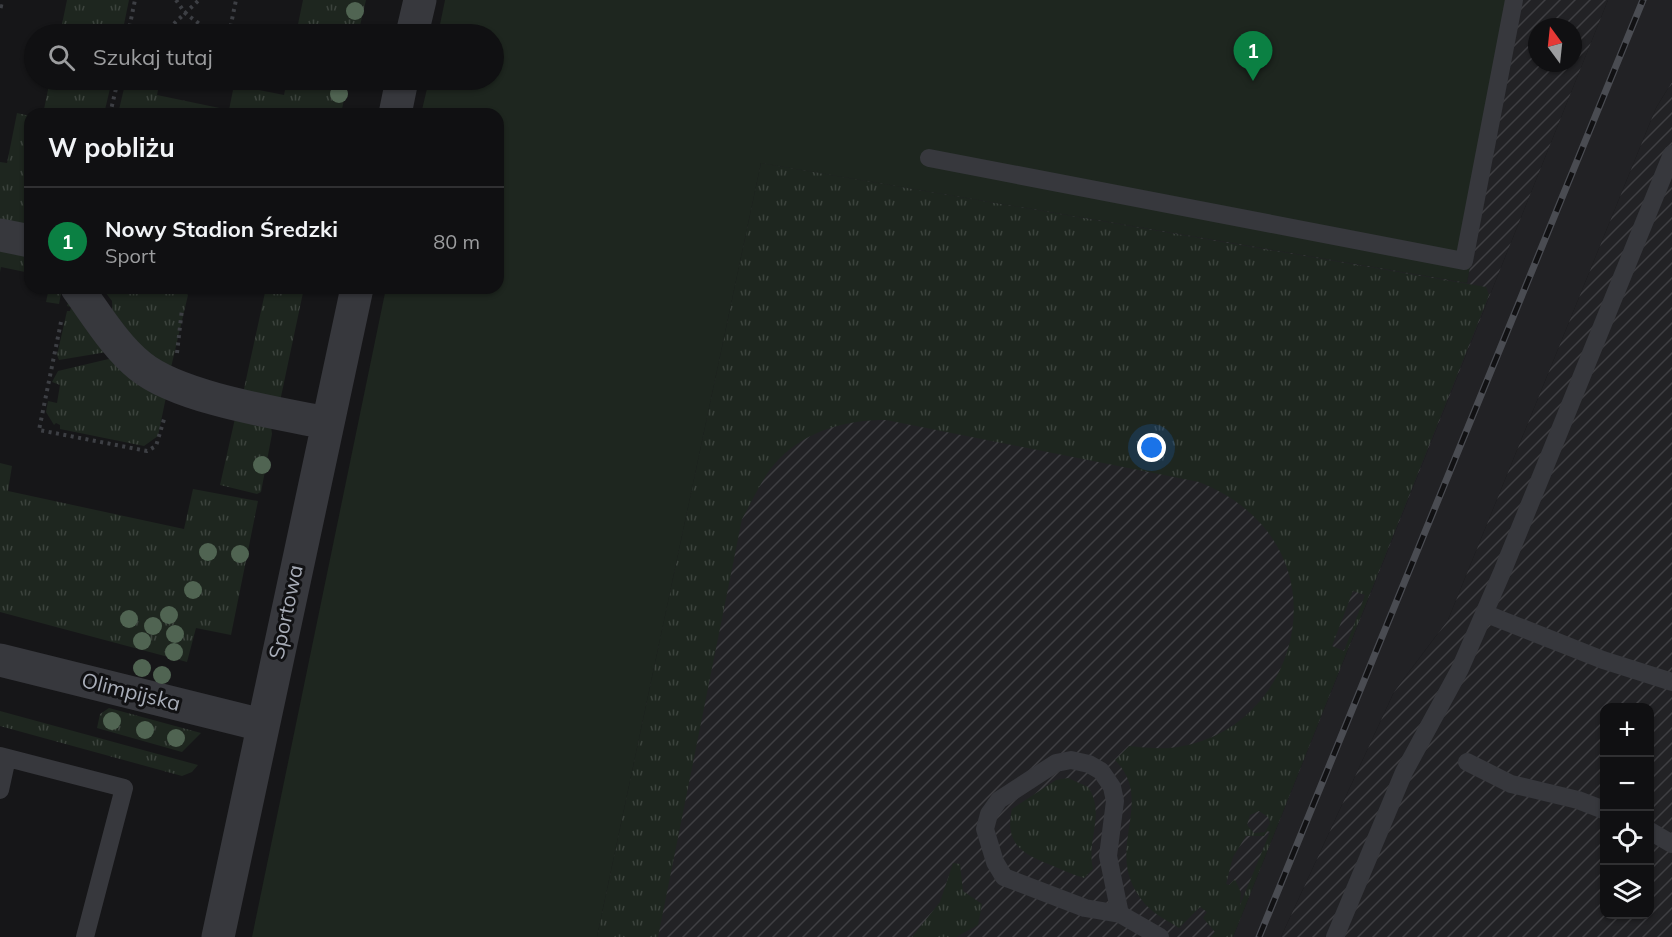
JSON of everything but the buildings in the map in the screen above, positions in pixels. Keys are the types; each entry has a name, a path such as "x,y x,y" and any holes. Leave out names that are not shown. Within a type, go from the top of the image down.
{"street":[{"path":"414,24 420,0"},
{"path":"396,108 400,90"},
{"path":"0,235 24,240"},
{"name":"Sportowa","path":"218,937 356,294"},
{"path":"69,302 114,338 140,366 174,387 327,423"},
{"name":"Olimpijska","path":"0,660 262,725"}],"lane":[{"path":"929,158 1464,261 1514,0"},
{"path":"1335,937 1404,772 1460,669 1672,154"},
{"path":"1484,613 1603,660 1672,682"},
{"path":"0,790 4,757 124,788 85,937"},
{"path":"1120,914 1108,856 1115,801 1112,787 1101,771 1089,764 1071,760 1056,763 999,800 989,814 985,829 995,862 1004,877 1085,908 1120,914 1160,937"},
{"path":"1467,762 1511,784 1578,800 1600,808"},
{"path":"1654,833 1672,844"}],"path":[{"path":"130,24 135,0"},
{"path":"176,0 185,13 201,24"},
{"path":"173,24 199,0"},
{"path":"231,24 236,0"},
{"path":"111,108 116,90"},
{"path":"69,302 39,430 147,450 156,446 174,387 182,309"}],"shaded area":[{"path":"1520,0 1608,0 1582,65 1582,18 1528,18 1528,72 1579,72 1233,937 597,937 761,163"},
{"path":"1608,0 1672,0 1672,82 1656,108 1448,620 1394,692 1281,937 1233,937 1579,72 1582,72 1582,65"},
{"path":"1672,82 1672,937 1281,937 1394,692 1448,620 1656,108"}],"green space":[{"path":"67,0 129,0 124,24 62,24"},
{"path":"303,0 366,0 360,24 298,24"},
{"path":"445,0 1520,0 1467,283 761,163 597,937 252,937 385,294 504,294 504,108 422,108 427,90 504,90 504,24 440,24"},
{"path":"48,90 110,90 105,108 44,108"},
{"path":"124,90 158,90 157,95 219,108 119,108"},
{"path":"233,90 259,90 284,95 285,90 346,90 342,108 229,108"},
{"path":"17,113 24,115 24,232 0,226 0,162 7,163"},
{"path":"761,163 1486,287 1489,295 1233,937 1211,937 1215,932 1203,918 1207,912 1200,907 1179,928 1145,904 1132,884 1127,865 1131,794 1127,777 1115,760 1129,746 1176,747 1218,734 1247,715 1269,688 1285,658 1293,624 1292,589 1282,556 1262,525 1233,500 1199,482 886,420 871,420 828,429 790,449 768,472 742,519 658,937 597,937","holes":["1353,591 1365,595 1344,651 1332,646","1259,811 1268,817 1270,823 1265,832 1254,833 1247,825 1250,815","1267,831 1270,832 1240,905 1241,893 1235,879 1229,885 1226,884 1233,857 1246,836 1264,836"]},
{"path":"0,244 24,250 24,272 1,267 0,272"},
{"path":"48,294 61,294 59,304 46,302"},
{"path":"107,294 188,295 169,376 113,319 112,301"},
{"path":"265,294 303,294 279,406 242,398"},
{"path":"69,300 113,351 59,360 57,355 67,311 70,311 71,307 67,306"},
{"path":"117,357 166,397 158,436 144,446 60,429 60,425 56,423 54,425 46,412 48,401 57,403 60,385 52,382 58,371"},
{"path":"236,414 271,426 272,434 261,492 257,494 220,485"},
{"path":"0,463 12,466 8,491 184,529 193,489 258,501 231,635 196,628 187,662 0,612"},
{"path":"109,708 201,733 182,752 97,728 100,714"},
{"path":"0,711 198,765 192,772 182,776 0,726"},
{"path":"1068,778 1088,787 1095,807 1093,869 1084,878 1043,862 1025,852 1014,840 1011,832 1012,809 1056,780"},
{"path":"953,863 960,864 963,891 982,904 978,925 956,937 912,937 940,902"}],"railway":[{"path":"1259,937 1643,0"}],"place":[{"name":"Nowy Stadion Średzki","path":"1253,81"}]}
